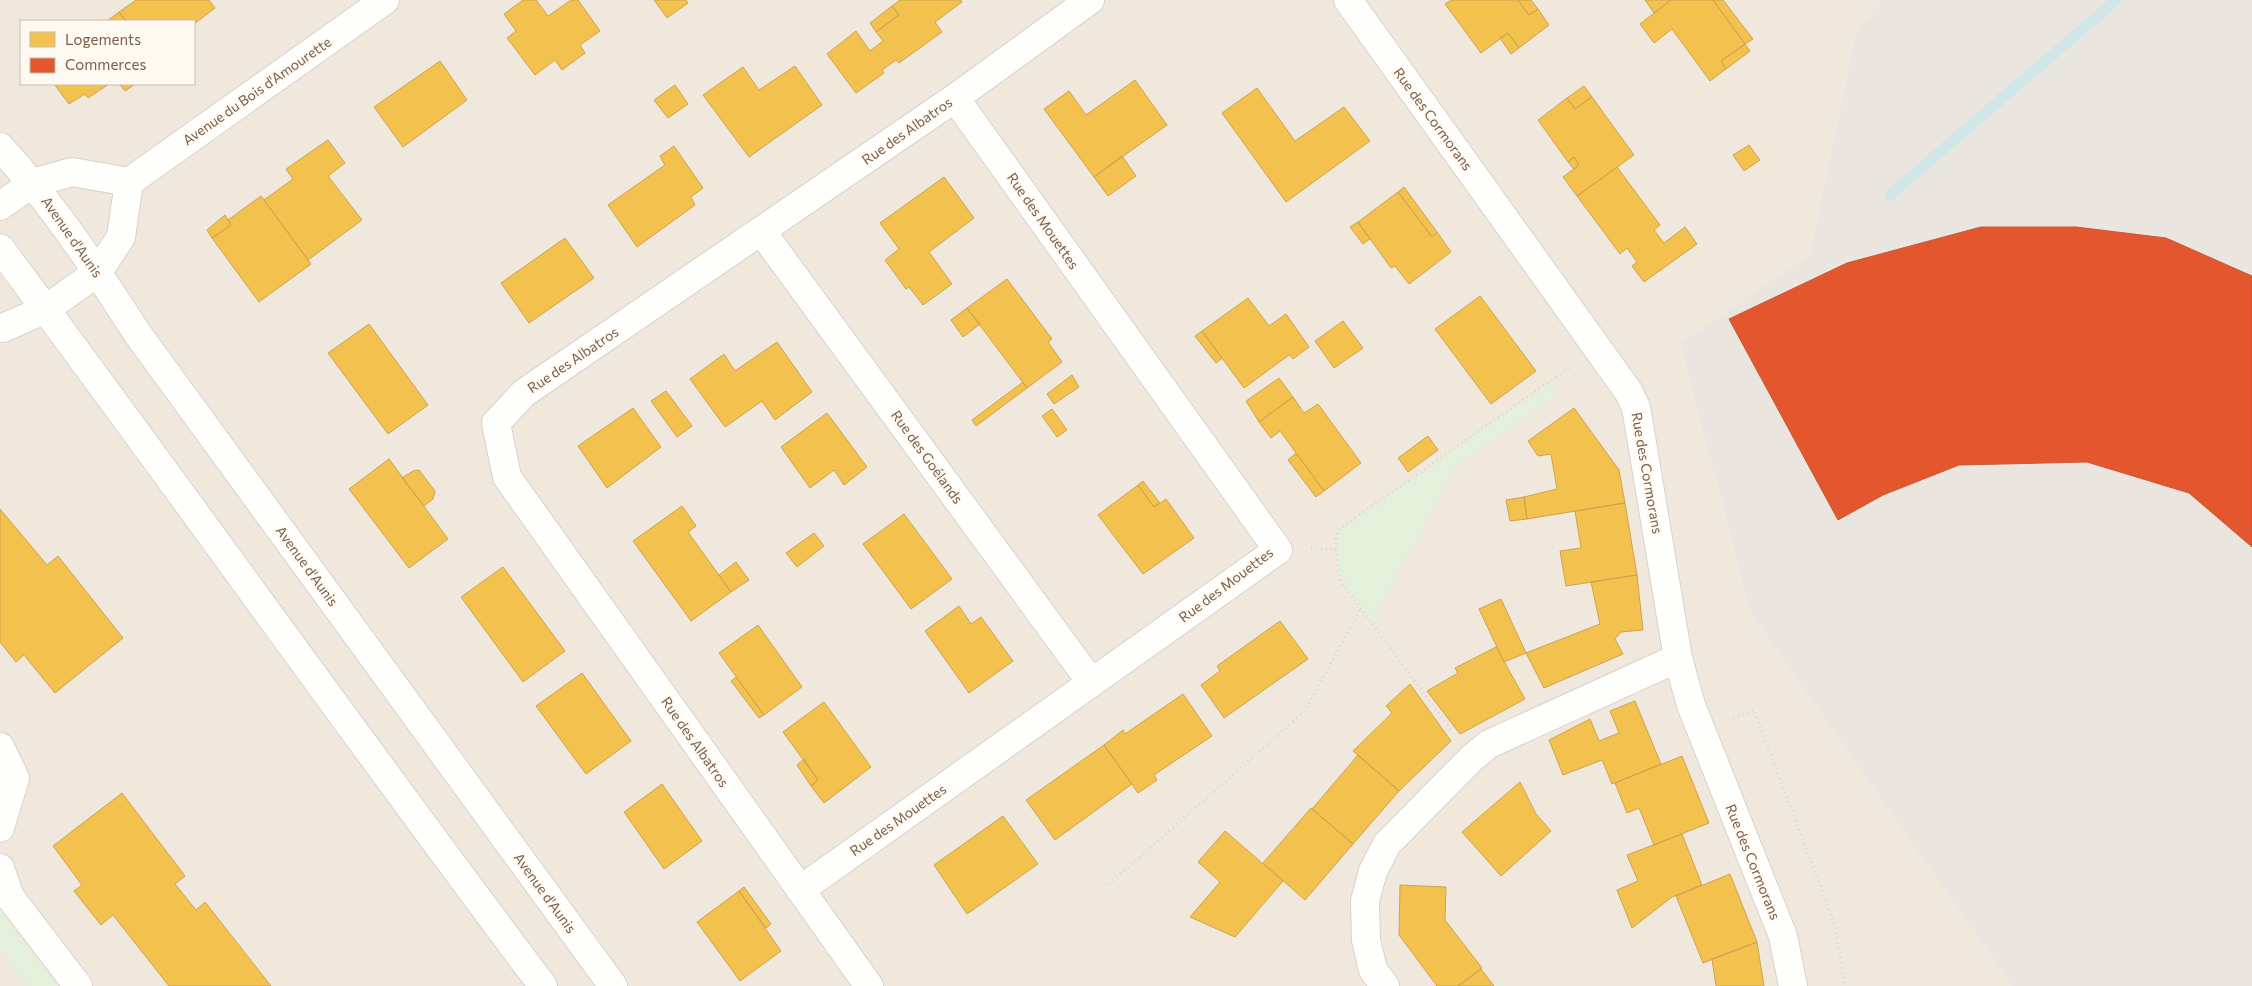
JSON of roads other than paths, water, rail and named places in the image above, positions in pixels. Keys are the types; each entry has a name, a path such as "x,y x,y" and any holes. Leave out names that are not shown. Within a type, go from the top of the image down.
{"street":[{"name":"Avenue du Bois d'Amourette","path":"129,182 385,0"},
{"name":"Rue des Albatros","path":"869,986 508,477 496,423 524,393 762,232 955,98 1090,0"},
{"name":"Rue des Cormorans","path":"1348,0 1598,348 1628,391 1636,407 1678,658 1691,705 1783,936 1793,986"},
{"name":"Rue des Mouettes","path":"800,890 1278,550 955,98"},
{"name":"Avenue d'Aunis","path":"0,147 33,183 98,272 137,333 613,986"},
{"path":"0,206 33,183 72,172 129,182 121,237 98,272 46,309 0,328"},
{"name":"Rue des Goélands","path":"762,232 1091,682"},
{"path":"0,248 79,353 430,836 543,986"},
{"path":"1385,986 1373,970 1366,940 1365,901 1373,871 1387,844 1472,758 1489,744 1678,658"},
{"path":"0,746 15,778 0,828"},
{"path":"0,868 10,897 78,986"}],"waterway":[{"path":"1890,195 2116,0"}]}
